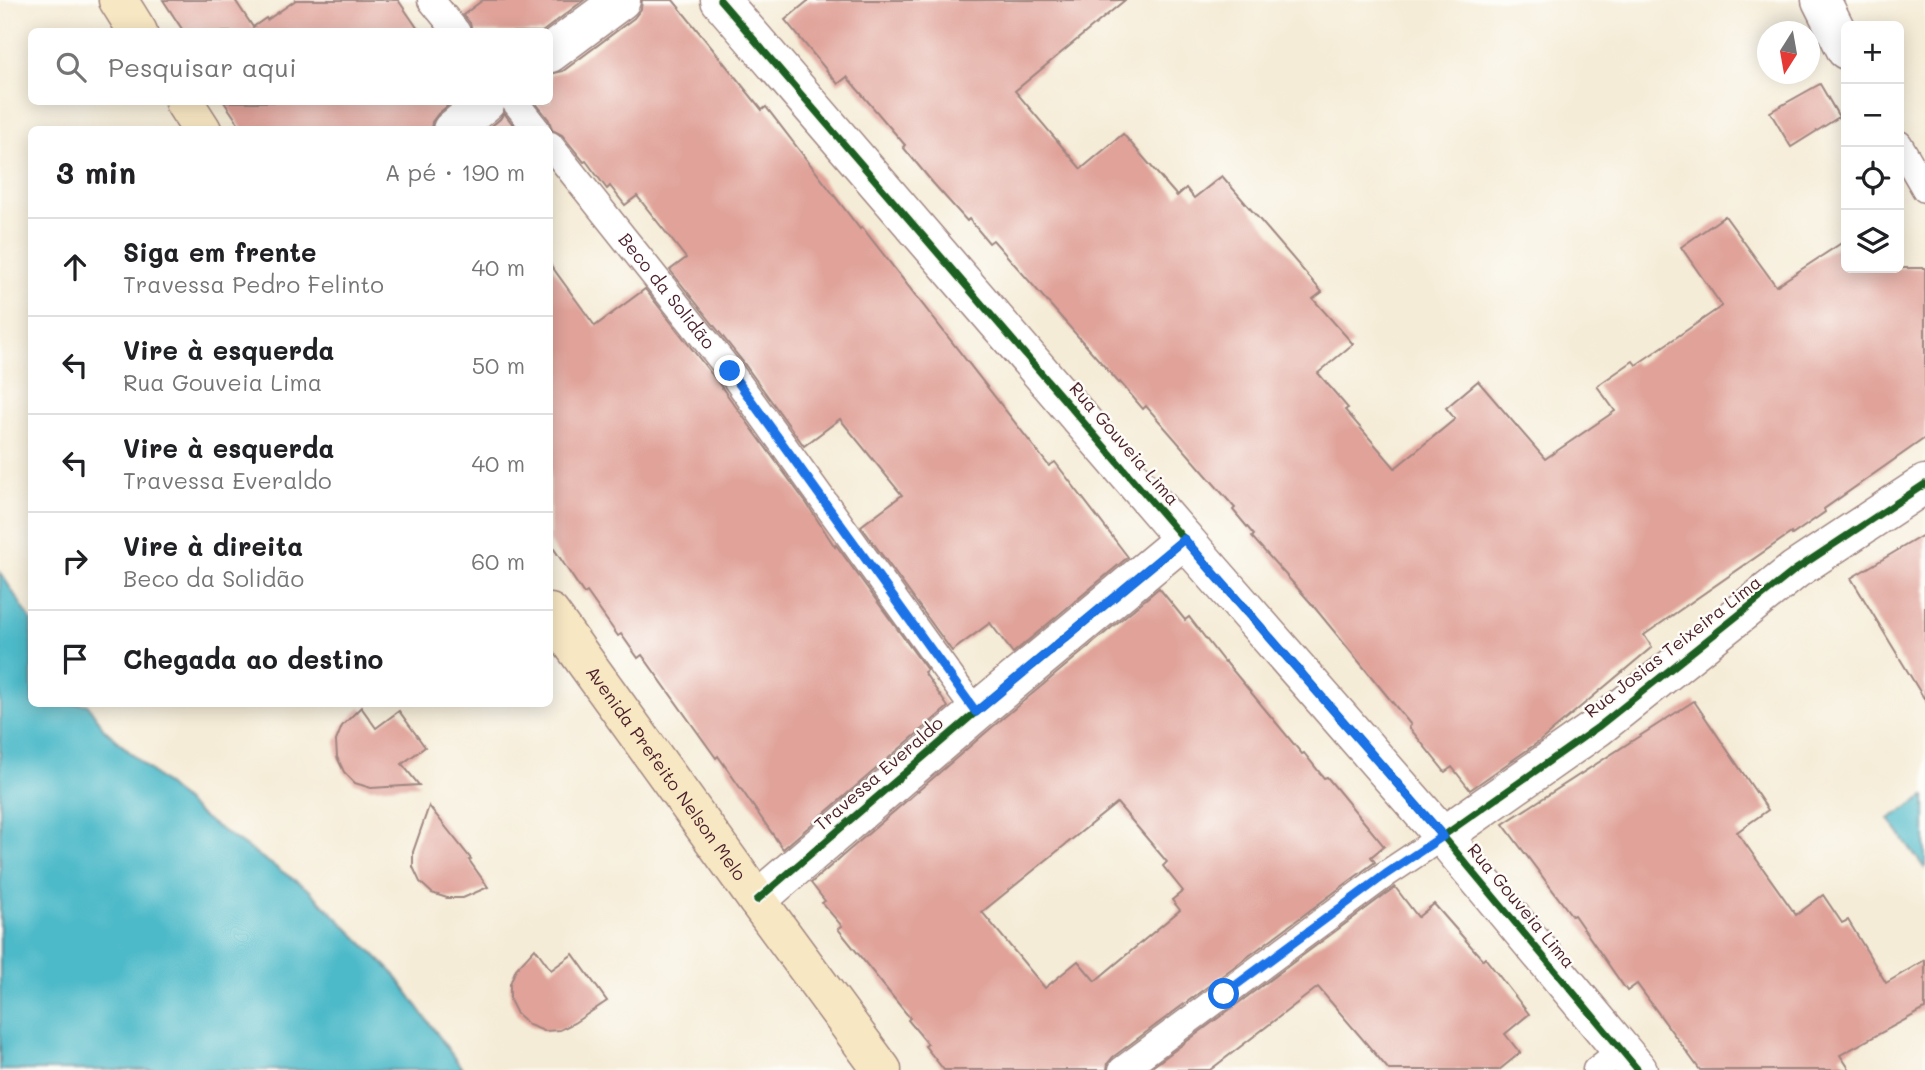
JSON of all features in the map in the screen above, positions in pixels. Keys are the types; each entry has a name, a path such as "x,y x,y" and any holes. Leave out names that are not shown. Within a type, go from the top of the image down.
{"main road":[{"path":"118,0 136,28"},
{"path":"186,105 199,126"},
{"name":"Avenida Prefeito Nelson Melo","path":"553,617 882,1070"}],"street":[{"path":"553,51 621,0"},
{"name":"Rua Gouveia Lima","path":"720,0 1443,836 1618,1064"},
{"path":"1821,0 1841,40"},
{"path":"457,126 482,105"},
{"name":"Rua Josias Teixeira Lima","path":"1443,836 1598,727 1795,570 1925,484"},
{"name":"Travessa Everaldo","path":"757,900 976,712 1184,539"}],"lane":[{"path":"431,0 454,28"},
{"path":"517,105 534,126"},
{"path":"1901,147 1925,189"},
{"name":"Beco da Solidão","path":"553,149 730,371 976,712"},
{"path":"1122,1070 1386,874 1443,836"}],"water":[{"path":"0,572 28,615 28,707 89,707 104,729 201,816 309,890 395,975 463,1070 0,1070"},
{"path":"1925,796 1925,869 1889,819"}],"building":[{"path":"163,0 235,0 253,27 296,0 398,0 417,28 181,28"},
{"path":"483,0 584,0 547,28 471,28 463,15"},
{"path":"642,0 673,0 762,110 766,107 1049,466 1055,462 1128,557 1013,653 990,623 952,651 861,526 902,495 840,419 804,446 743,362 670,270 686,258 637,196 625,205 610,186 607,189 562,135 553,130 553,126 537,105 553,105 553,73 563,71 634,18 641,9"},
{"path":"809,0 1125,0 1015,91 1081,169 1123,134 1177,196 1186,188 1194,198 1222,176 1322,292 1313,299 1353,344 1318,373 1348,408 1345,410 1395,468 1455,419 1446,408 1478,381 1545,459 1615,411 1597,386 1633,361 1636,365 1722,306 1681,247 1725,216 1776,286 1841,243 1841,273 1904,273 1904,268 1925,268 1925,438 1824,509 1825,512 1644,635 1652,647 1540,741 1470,790 1452,767 1445,772 1409,727 1411,725 1310,602 1252,537 1254,535 1233,510 1235,508 1146,406 1143,409 1119,383 993,240 989,243 969,219 967,221 847,77 838,84 785,20"},
{"path":"1820,84 1839,117 1791,147 1770,112"},
{"path":"226,105 448,105 438,114 432,126 240,126"},
{"path":"504,113 514,126 492,126"},
{"path":"553,268 595,326 645,289 717,381 807,504 835,547 836,545 927,670 924,672 948,707 783,849 642,655 638,658 621,634 618,636 587,592 584,594 553,548"},
{"path":"1925,534 1925,700 1851,578"},
{"path":"1159,588 1185,620 1189,617 1302,754 1304,753 1324,778 1327,777 1384,846 1371,857 1375,862 1113,1057 1107,1070 944,1070 925,1046 928,1044 908,1020 910,1018 838,929 842,926 822,903 825,901 811,883","holes":["1117,803 1167,862 1163,866 1183,891 1172,900 1180,910 1095,981 1078,961 1045,988 982,912"]},
{"path":"1694,701 1768,810 1737,832 1796,915 1823,895 1842,923 1848,920 1886,983 1925,960 1925,1009 1840,1055 1850,1070 1700,1070 1637,984 1627,991 1574,915 1572,916 1503,824"},
{"path":"361,707 376,728 399,711 425,747 402,764 419,785 371,788 355,783 344,772 337,757 336,741 342,726"},
{"path":"429,806 471,859 469,860 488,887 463,898 447,898 432,893 420,882 413,867 413,852"},
{"path":"1395,887 1418,917 1434,904 1483,960 1485,958 1529,1014 1505,1034 1520,1053 1499,1070 1389,1070 1318,987 1210,1070 1148,1070"},
{"path":"535,948 551,970 573,954 607,1001 560,1030 544,1031 529,1025 517,1014 510,1000 510,984 516,969"}],"cycle path":[{"path":"720,0 1443,836 1638,1070"},
{"path":"1443,836 1598,727 1795,570 1925,484"},
{"path":"757,900 976,712 1184,539"}],"route":[{"path":"730,371 976,712 1184,539 1443,836 1386,874 1224,994"}]}
